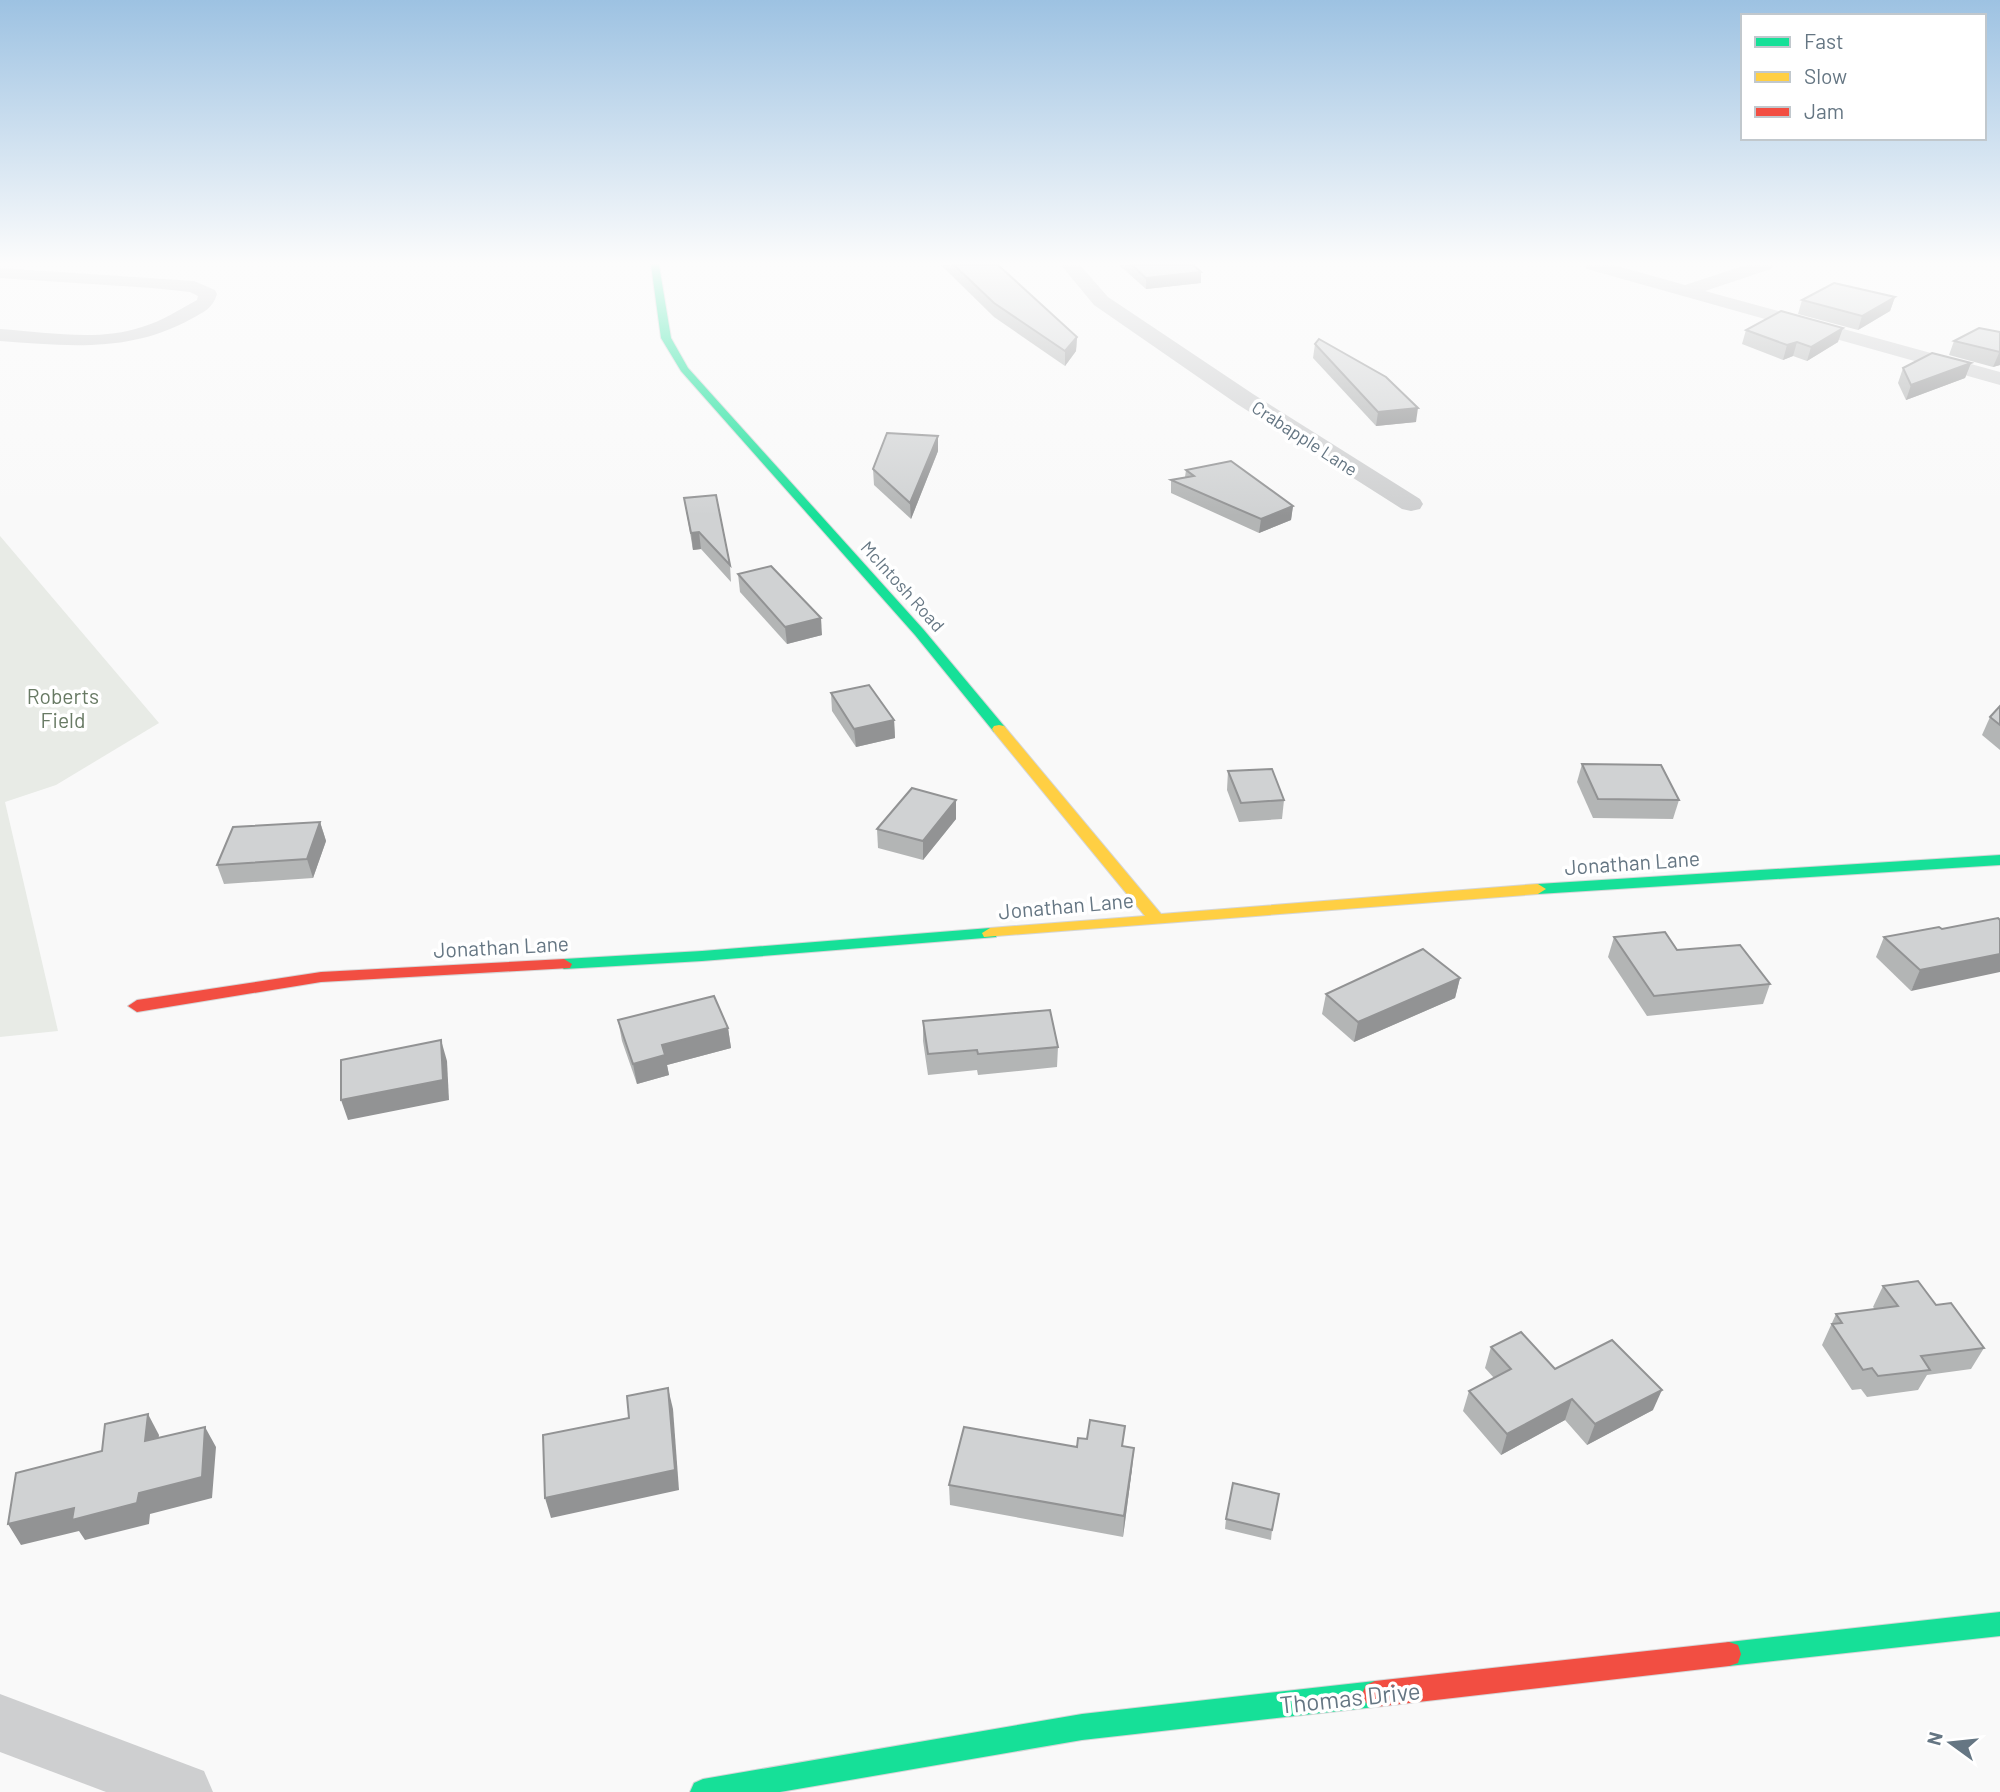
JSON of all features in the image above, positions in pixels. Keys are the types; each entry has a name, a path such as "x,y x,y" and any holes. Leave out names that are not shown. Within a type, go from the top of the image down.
{"street":[{"name":"McIntosh Road","path":"672,349 684,369 919,632 1156,919"},
{"name":"Crabapple Lane","path":"1171,349 1255,406 1411,504"},
{"path":"1891,349 2000,379"},
{"name":"Jonathan Lane","path":"137,1006 321,977 702,956 1594,885 2000,860"},
{"name":"Thomas Drive","path":"703,1792 1082,1727 2000,1624"},
{"path":"0,1723 183,1792"}],"green space":[{"name":"Roberts Field","path":"0,536 159,723 56,785 5,802 58,1031 0,1037"}],"building":[{"path":"1319,349 1336,349 1386,377 1418,408 1378,412"},
{"path":"1932,353 1971,363 1911,385 1903,368"},
{"path":"887,433 938,436 910,503 873,469"},
{"path":"1231,461 1293,506 1261,519 1171,480 1194,476 1186,470"},
{"path":"716,495 730,565 699,532 691,533 684,498"},
{"path":"771,566 821,618 785,627 738,574"},
{"path":"869,685 894,720 854,729 831,693"},
{"path":"2000,706 2000,725 1990,717"},
{"path":"1582,764 1661,765 1679,800 1598,799"},
{"path":"1272,769 1284,800 1241,803 1228,771"},
{"path":"912,788 956,800 923,841 877,829"},
{"path":"320,822 307,859 217,865 233,827"},
{"path":"1998,918 2000,954 1920,970 1884,937 1939,927 1942,929"},
{"path":"1665,932 1677,950 1740,945 1770,984 1654,996 1614,937"},
{"path":"1423,949 1460,978 1358,1022 1326,994"},
{"path":"714,996 728,1028 662,1045 665,1055 633,1064 618,1020"},
{"path":"1050,1010 1058,1047 978,1054 977,1050 928,1054 923,1021"},
{"path":"441,1040 443,1080 341,1100 341,1060"},
{"path":"1918,1281 1936,1305 1951,1303 1984,1348 1921,1356 1930,1370 1878,1376 1872,1368 1863,1370 1832,1324 1842,1323 1836,1314 1898,1306 1883,1286"},
{"path":"1521,1332 1555,1369 1612,1340 1662,1390 1595,1424 1572,1399 1507,1434 1469,1391 1511,1369 1491,1347"},
{"path":"668,1388 675,1470 545,1498 543,1435 629,1418 627,1396"},
{"path":"148,1414 145,1441 205,1427 202,1477 139,1493 137,1503 72,1520 74,1508 8,1524 16,1473 102,1451 105,1424"},
{"path":"1090,1420 1125,1426 1122,1446 1134,1448 1124,1516 949,1485 964,1427 1077,1447 1078,1438 1087,1439"},
{"path":"1233,1483 1279,1494 1272,1530 1226,1519"}],"traffic: fast":[{"path":"672,349 684,369 919,632 999,729"},
{"path":"1538,889 2000,860"},
{"path":"564,964 990,933"},
{"path":"1729,1654 2000,1624"},
{"path":"703,1792 1082,1727 1375,1694"}],"traffic: slow":[{"path":"999,729 1156,919"},
{"path":"990,933 1538,889"}],"traffic: jam":[{"path":"137,1006 321,977 564,964"},
{"path":"1375,1694 1729,1654"}]}
